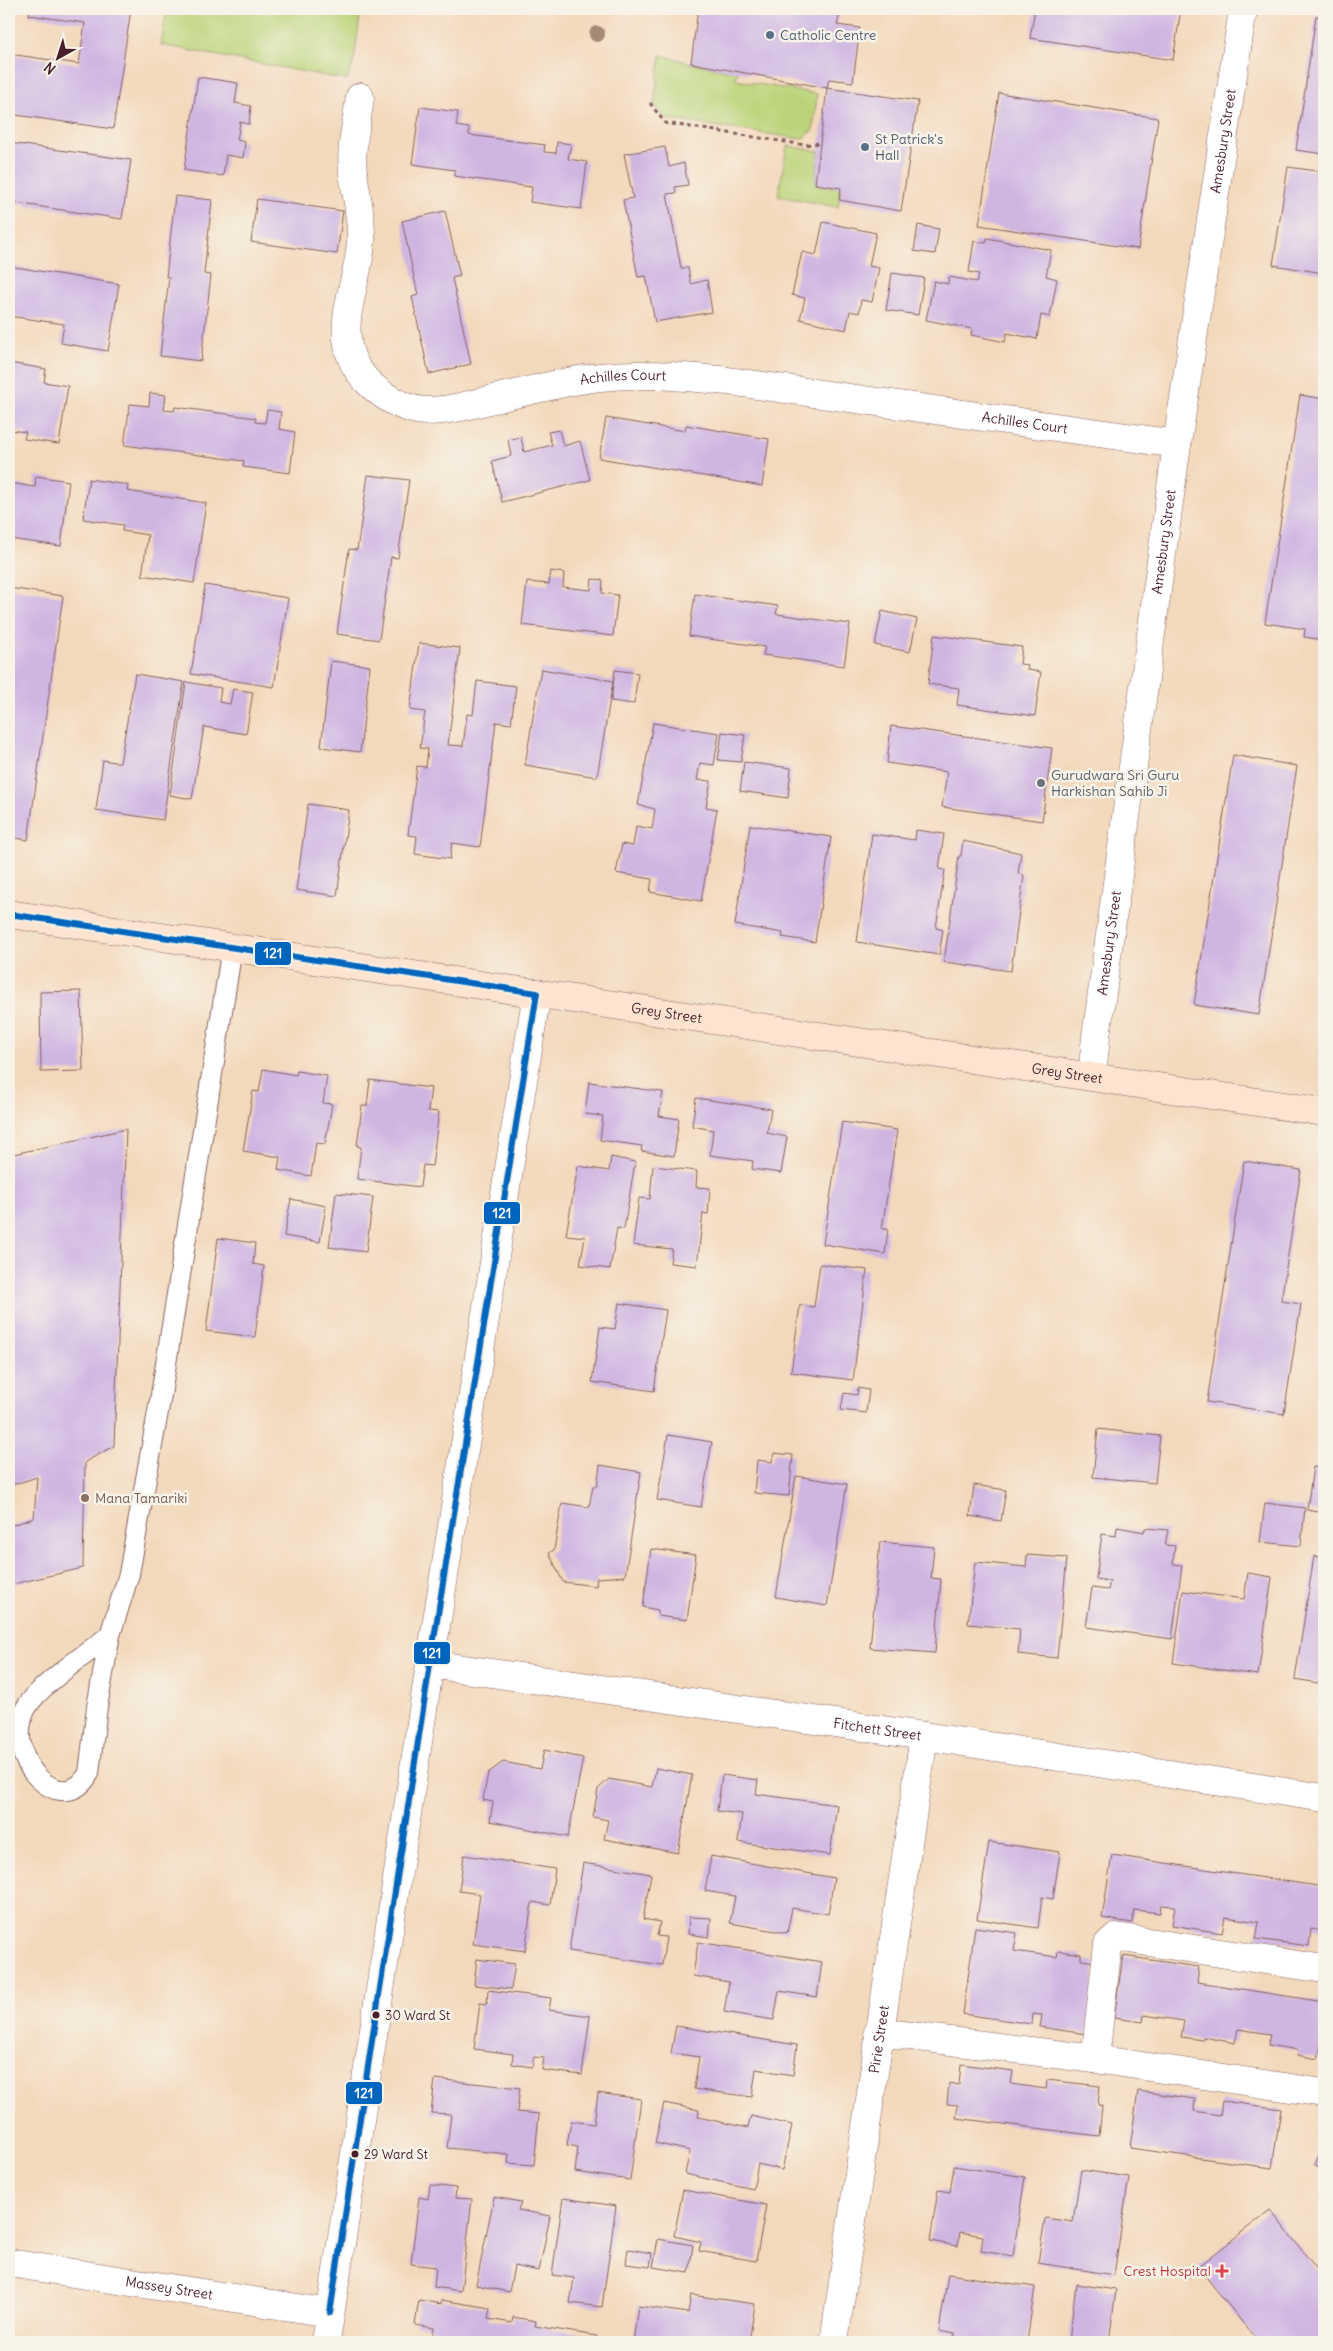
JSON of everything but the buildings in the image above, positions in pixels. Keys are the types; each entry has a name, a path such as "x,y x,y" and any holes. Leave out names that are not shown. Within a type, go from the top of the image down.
{"street":[{"name":"Amesbury Street","path":"1092,1076 1177,444 1243,9"},
{"name":"Achilles Court","path":"360,97 353,152 361,242 347,324 348,344 352,360 364,376 378,390 408,407 425,411 452,409 575,380 632,374 657,374 728,381 1177,444"},
{"name":"Grey Street","path":"9,914 1324,1112"},
{"path":"326,2342 430,1664 537,993"},
{"name":"Fitchett Street","path":"430,1664 924,1736 1324,1798"},
{"name":"Pirie Street","path":"834,2342 878,2032 924,1736"},
{"path":"1095,2059 1108,1944 1116,1937 1324,1969"},
{"path":"878,2032 1095,2059 1324,2093"},
{"name":"Massey Street","path":"9,2263 330,2313"}],"lane":[{"path":"110,1635 43,1689 26,1709 19,1734 20,1749 26,1764 37,1777 57,1790 67,1791 76,1788 84,1782 89,1773 97,1707 110,1635 129,1574 161,1395 232,948"}],"path":[{"path":"650,103 665,123 806,145 820,143"}],"green space":[{"path":"167,9 361,9 354,60 347,80 161,45"},
{"path":"661,55 737,72 736,80 817,94 813,131 801,139 666,119 654,104"},
{"path":"787,146 819,151 815,184 841,188 838,207 778,196"}],"transit line":[{"name":"121","path":"9,914 537,993"},
{"name":"121","path":"330,2313 430,1664 537,993"}],"place":[{"name":"Catholic Centre","path":"770,35"},
{"name":"St Patrick's Hall","path":"865,147"},
{"name":"Gurudwara Sri Guru Harkishan Sahib Ji","path":"1041,783"},
{"name":"Mana Tamariki","path":"85,1498"},
{"name":"30 Ward St","path":"376,2015"},
{"name":"29 Ward St","path":"355,2154"},
{"name":"Crest Hospital","path":"1222,2271"}]}
